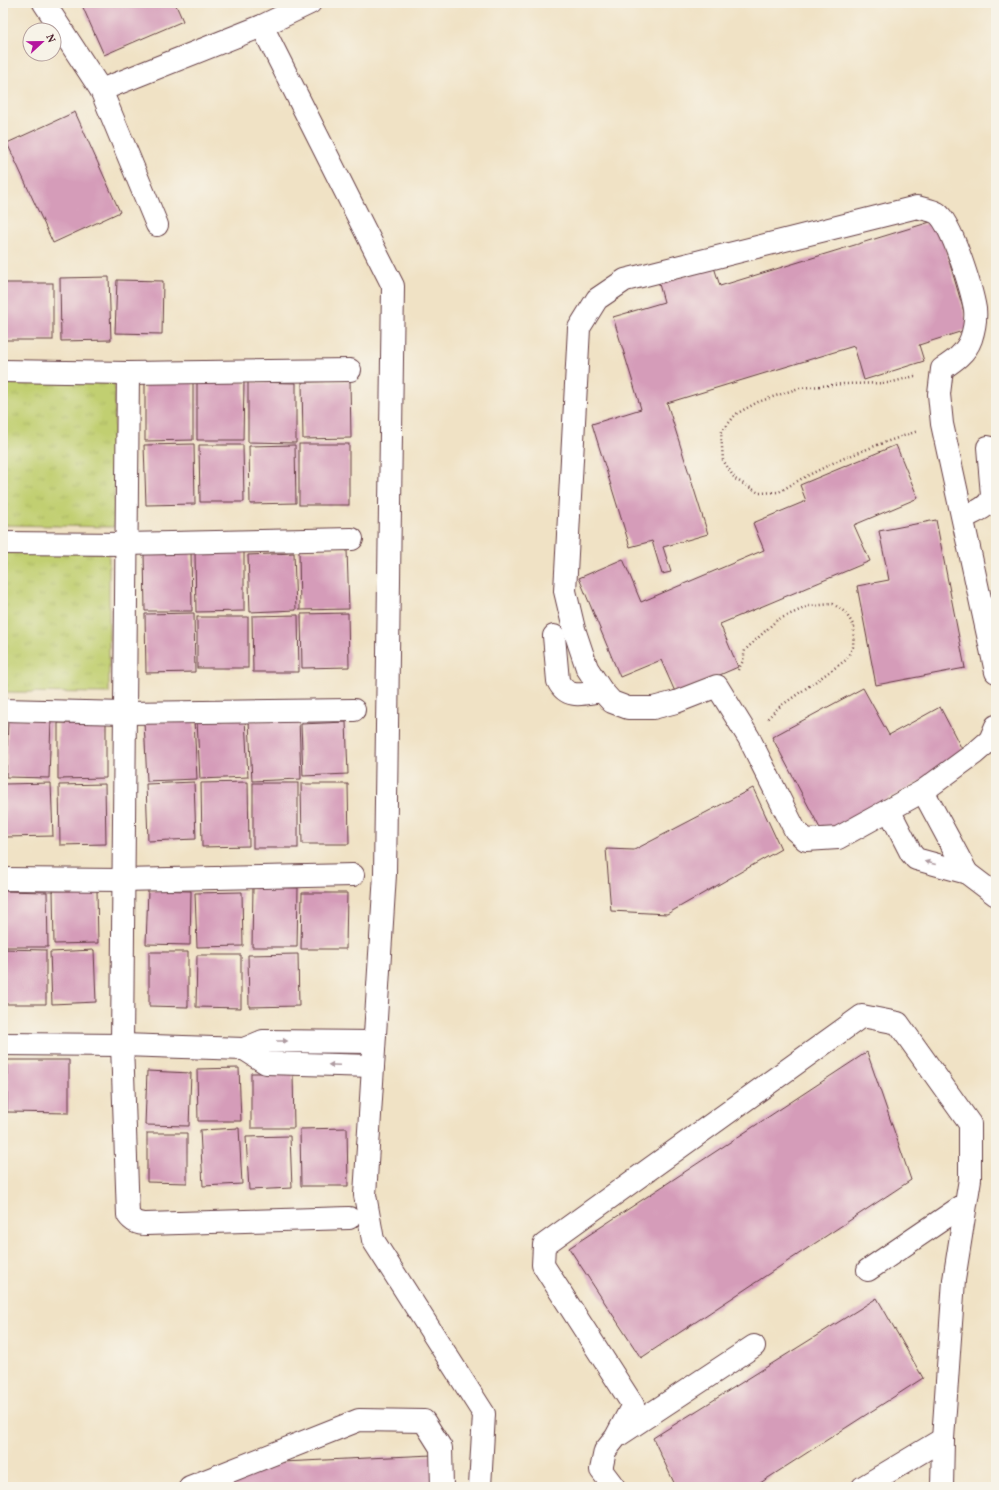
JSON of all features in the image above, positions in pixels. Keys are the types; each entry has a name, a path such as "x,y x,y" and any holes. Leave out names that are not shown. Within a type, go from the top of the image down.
{"street":[{"path":"44,3 101,90 157,225"},
{"path":"101,90 262,26 310,3"},
{"path":"262,26 393,286 385,874 364,1195 373,1240 484,1414 480,1487"},
{"path":"996,672 942,424 939,394 942,369 959,358 971,340 975,321 975,309 957,246 938,214 917,207 625,280 597,299 579,328 565,591 574,629 587,668 602,691 612,702 628,708 653,708 676,702 716,686 748,738 795,830 806,840 838,838 923,791 975,753 990,740 996,726"},
{"path":"3,371 128,373 350,370"},
{"path":"128,373 122,1045 128,1215 133,1221 140,1224 348,1218"},
{"path":"963,518 984,508 991,500 992,495 988,446"},
{"path":"3,543 126,544 352,539"},
{"path":"554,636 558,681 561,687 566,692 574,695 602,691"},
{"path":"3,710 125,713 354,710"},
{"path":"923,791 967,873"},
{"path":"889,810 911,853 916,859 967,873 996,895"},
{"path":"3,879 123,880 353,875"},
{"path":"614,1487 601,1470 605,1452 616,1437 633,1405 543,1265 544,1245 862,1016 898,1023 970,1124 970,1179 954,1280 943,1439 942,1487"},
{"path":"3,1044 122,1045 244,1049 263,1041 374,1042"},
{"path":"244,1049 266,1063 373,1066"},
{"path":"868,1270 966,1204"},
{"path":"616,1437 754,1346"},
{"path":"190,1487 359,1420 424,1422 441,1448 442,1487"},
{"path":"863,1487 943,1439"}],"path":[{"path":"942,369 889,383 843,384 799,388 758,402 736,414 721,434 724,460 736,479 759,493 779,492 837,461 880,444 942,424"},
{"path":"716,686 737,671 743,661 745,650 777,620 809,606 833,604 845,612 851,621 854,626 853,647 846,660 778,708 748,738"}],"green space":[{"path":"3,378 115,380 114,527 3,525"},
{"path":"3,551 109,552 109,693 3,692"}],"building":[{"path":"81,3 175,3 183,21 104,55"},
{"path":"75,112 120,212 53,243 7,143"},
{"path":"937,220 969,329 919,345 924,361 864,380 854,346 667,403 708,534 663,547 671,572 662,574 652,541 630,547 592,424 641,409 613,317 664,302 659,284 714,267 720,286"},
{"path":"109,277 111,340 61,341 60,278"},
{"path":"117,280 163,281 162,334 115,333"},
{"path":"3,283 53,283 53,340 3,340"},
{"path":"145,381 193,381 193,440 145,441"},
{"path":"350,381 351,438 303,439 302,382"},
{"path":"197,382 244,382 243,440 197,440"},
{"path":"248,382 296,383 296,443 248,442"},
{"path":"194,444 195,504 146,505 144,445"},
{"path":"299,444 349,444 349,505 299,505"},
{"path":"199,445 243,445 244,502 200,502"},
{"path":"295,445 296,503 250,504 249,446"},
{"path":"896,445 918,498 854,525 870,561 720,624 738,667 676,694 661,660 620,677 579,578 623,559 641,602 764,550 753,523 806,501 800,485"},
{"path":"936,520 965,668 876,685 857,586 889,580 879,531"},
{"path":"347,550 349,609 300,610 299,551"},
{"path":"191,552 192,611 145,611 144,553"},
{"path":"195,552 244,552 244,611 196,612"},
{"path":"294,553 296,610 250,612 248,555"},
{"path":"194,613 195,672 146,673 145,614"},
{"path":"348,613 349,667 302,668 301,614"},
{"path":"298,615 299,672 253,672 252,616"},
{"path":"197,617 248,617 248,668 197,668"},
{"path":"863,688 889,735 940,707 966,757 823,834 772,737"},
{"path":"8,718 51,720 49,778 6,777"},
{"path":"245,718 248,777 200,779 197,721"},
{"path":"299,719 301,779 252,781 249,721"},
{"path":"194,720 197,779 147,781 144,722"},
{"path":"346,722 348,774 303,776 301,724"},
{"path":"58,723 106,723 106,778 58,779"},
{"path":"194,782 196,839 148,841 146,784"},
{"path":"248,782 249,846 202,847 201,783"},
{"path":"51,783 53,836 5,837 4,784"},
{"path":"253,783 298,783 298,848 253,848"},
{"path":"105,784 106,844 60,845 59,785"},
{"path":"301,784 348,784 349,844 302,844"},
{"path":"753,788 781,849 667,914 611,911 606,849 634,850"},
{"path":"253,887 298,888 297,947 252,947"},
{"path":"97,890 98,943 54,944 53,891"},
{"path":"148,890 191,891 190,945 146,944"},
{"path":"3,891 47,892 48,947 3,947"},
{"path":"242,892 243,946 197,947 195,893"},
{"path":"302,893 347,893 346,949 301,949"},
{"path":"3,949 46,950 46,1004 3,1004"},
{"path":"94,950 96,1002 52,1004 50,952"},
{"path":"149,952 188,952 188,1007 149,1006"},
{"path":"298,954 299,1006 249,1007 248,955"},
{"path":"197,955 241,955 241,1008 196,1007"},
{"path":"867,1052 911,1180 641,1358 569,1248"},
{"path":"7,1060 69,1060 69,1113 7,1112"},
{"path":"239,1068 241,1121 198,1121 197,1069"},
{"path":"147,1071 191,1073 189,1126 145,1125"},
{"path":"251,1073 293,1073 294,1128 251,1128"},
{"path":"239,1128 242,1184 203,1186 200,1130"},
{"path":"347,1128 348,1186 301,1186 300,1129"},
{"path":"147,1133 187,1133 187,1183 147,1182"},
{"path":"290,1136 292,1188 249,1190 246,1137"},
{"path":"877,1298 923,1378 754,1487 676,1487 653,1438"},
{"path":"432,1455 434,1487 210,1487 282,1462"}]}
